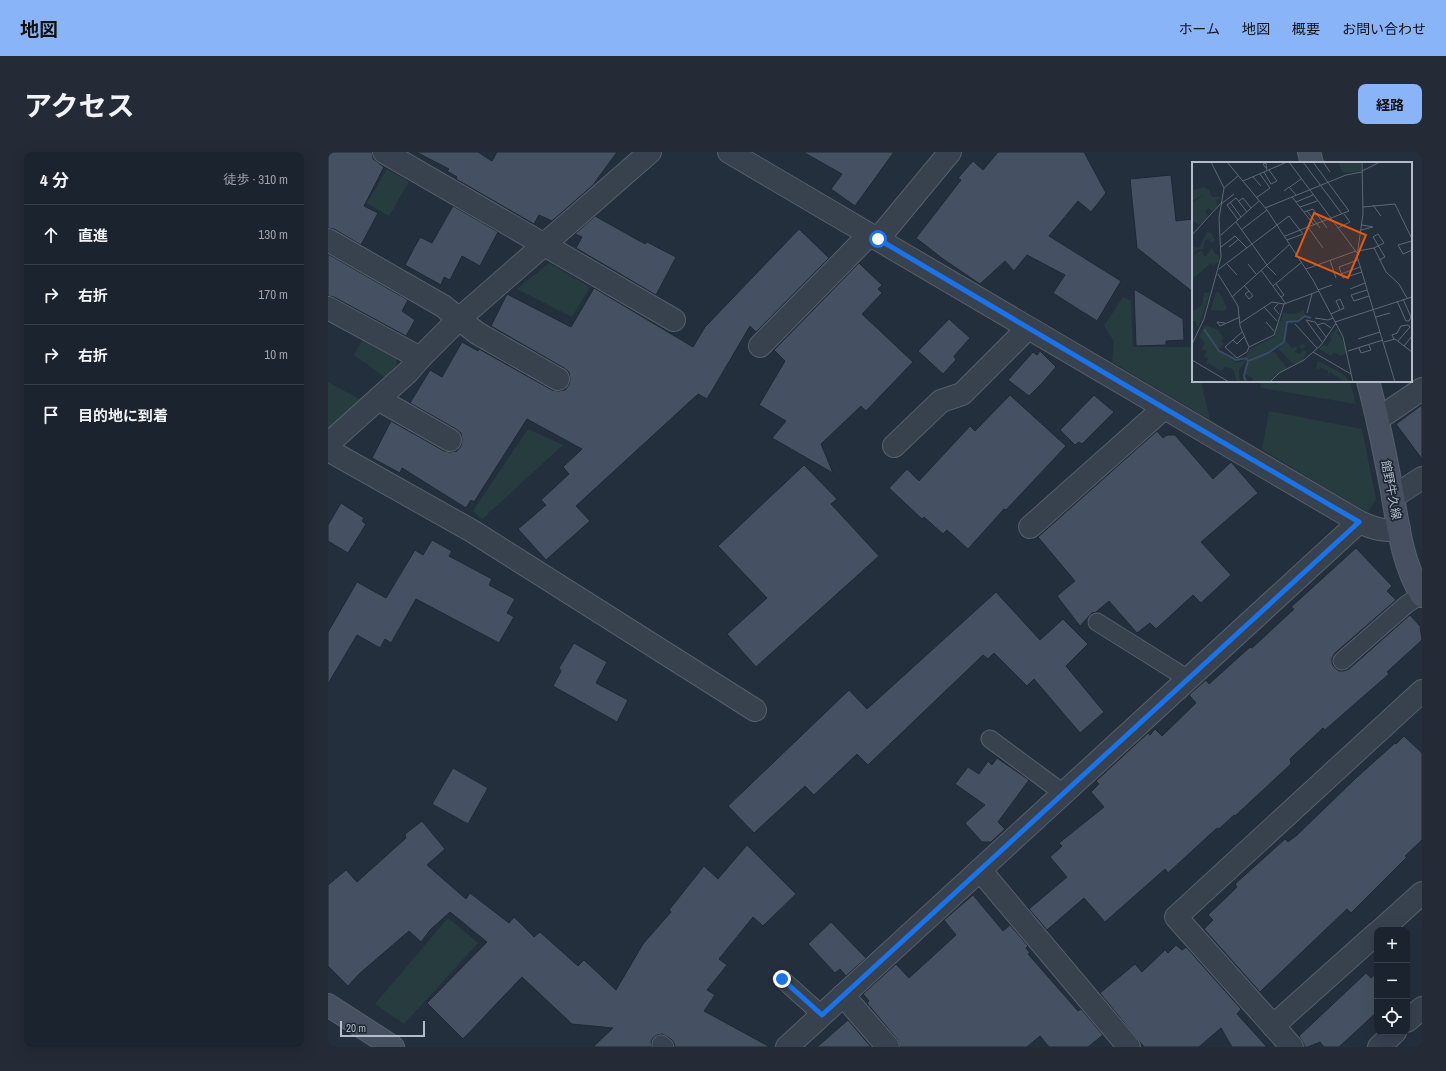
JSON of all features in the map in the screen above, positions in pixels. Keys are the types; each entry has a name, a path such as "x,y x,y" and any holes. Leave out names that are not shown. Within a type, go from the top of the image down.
{"main road":[{"path":"1309,152 1312,162"},
{"name":"館野牛久線","path":"1368,382 1378,419 1399,529 1408,567 1422,596"},
{"path":"328,1005 393,1047"}],"street":[{"path":"384,152 674,320"},
{"path":"328,444 408,372 459,319 650,152"},
{"path":"729,152 1359,522 1374,529 1399,529"},
{"path":"760,346 873,237 950,152"},
{"path":"328,240 443,306 477,333 558,379"},
{"path":"328,308 420,358"},
{"path":"894,446 941,401 962,394 1028,328"},
{"path":"1378,419 1422,389"},
{"path":"378,399 450,440"},
{"path":"1030,527 1164,408"},
{"path":"328,450 472,531 755,710"},
{"path":"1393,497 1422,478"},
{"path":"787,1047 1359,522"},
{"path":"1292,1047 1176,917 1422,691"},
{"path":"980,870 1129,1047"},
{"path":"1384,927 1422,893"},
{"path":"1273,1026 1374,937"},
{"path":"843,996 888,1047"},
{"path":"1410,1019 1422,1008"},
{"path":"1378,1047 1392,1035"}],"lane":[{"path":"1342,661 1407,604 1422,596"},
{"path":"1097,622 1188,679"},
{"path":"990,739 1063,793"},
{"path":"782,979 822,1015"}],"green space":[{"path":"387,169 409,182 389,216 367,203"},
{"path":"549,263 590,287 572,317 517,289"},
{"path":"1123,297 1131,301 1133,347 1192,347 1192,382 1201,382 1210,420 1112,362 1114,341 1104,326"},
{"path":"362,340 397,359 396,369 386,378 354,355"},
{"path":"328,382 361,400 328,431"},
{"path":"1260,382 1350,382 1356,404 1261,388"},
{"path":"1269,411 1362,429 1376,499 1368,512 1359,509 1262,449"},
{"path":"528,429 563,445 482,519 473,511"},
{"path":"448,918 478,943 404,1024 375,1004"}],"building":[{"path":"328,152 372,152 373,159 384,167 364,206 378,213 361,245 334,229 328,228"},
{"path":"416,152 478,152 492,161 497,152 617,152 593,185 552,221 539,215 534,224 456,179 457,177 447,171 449,169"},
{"path":"803,152 894,152 855,206 831,189 842,174"},
{"path":"998,152 1084,152 1106,193 1091,212 1078,201 1049,236 1121,281 1097,321 1053,293 1065,275 1027,255 1014,271 1005,261 980,284 943,259 916,238 961,180 958,178 973,161 983,170"},
{"path":"1171,175 1176,221 1192,219 1192,291 1137,248 1130,179"},
{"path":"453,206 498,232 480,266 462,256 450,280 444,277 441,285 405,265 420,237 432,243"},
{"path":"595,216 645,244 647,242 676,257 656,295 576,248 582,237 575,234"},
{"path":"799,229 829,258 756,332 750,326 707,399 698,394 576,506 590,521 546,560 518,529 546,505 541,500 569,474 563,467 582,449 527,419 474,502 471,500 466,508 402,468 400,473 372,458 391,421 444,451 457,451 461,446 461,433 410,403 430,370 442,377 462,342 478,351 479,349 552,390 565,390 569,385 569,372 491,326 507,294 571,327 594,288 693,347 705,327"},
{"path":"328,254 408,300 402,311 415,320 406,336 334,297 328,296"},
{"path":"859,263 882,285 878,289 882,293 862,314 913,362 866,411 861,406 821,444 833,473 772,438 786,421 759,405 785,361 774,350"},
{"path":"1134,289 1183,319 1184,340 1166,341 1166,345 1136,346"},
{"path":"949,319 970,338 954,356 956,360 943,374 918,351"},
{"path":"1040,351 1056,367 1029,396 1008,380 1033,352 1037,355"},
{"path":"1010,395 1066,446 1006,510 1004,509 968,549 947,530 943,534 924,517 922,519 889,488 907,469 919,481 970,426 975,431"},
{"path":"1094,395 1114,412 1082,444 1079,442 1075,445 1060,430"},
{"path":"1422,405 1422,459 1396,424"},
{"path":"1157,431 1163,438 1167,435 1175,435 1213,479 1231,462 1258,493 1201,542 1231,575 1201,603 1193,595 1156,629 1150,623 1137,633 1109,601 1096,612 1092,613 1080,626 1057,596 1075,581 1038,537"},
{"path":"804,465 837,499 831,504 879,556 756,667 727,634 767,598 718,546"},
{"path":"341,503 364,518 362,521 366,524 348,553 328,541 328,525"},
{"path":"432,540 452,551 449,556 492,579 489,585 515,599 507,613 514,617 499,643 416,599 391,643 385,639 380,648 357,635 328,684 328,632 357,582 386,598 415,550 423,555"},
{"path":"1356,548 1392,586 1387,591 1396,600 1335,653 1332,658 1334,667 1339,671 1349,669 1410,615 1420,626 1422,640 1387,672 1389,674 1325,730 1323,728 1290,759 1291,764 1235,816 1234,815 1219,829 1217,828 1168,873 1165,869 1105,922 1084,898 1047,930 1029,909 1067,877 1050,857 1062,846 1059,843 1104,807 1091,792 1099,784 1096,781 1148,733 1150,735 1155,729 1162,736 1196,703 1189,695 1206,680 1209,684 1250,647 1252,648 1294,609 1291,607"},
{"path":"996,592 1040,640 1063,619 1088,644 1066,666 1104,712 1080,733 1034,679 1027,686 994,653 988,659 983,655 868,765 857,754 814,795 805,786 754,833 728,806 849,690 867,709"},
{"path":"574,643 607,662 596,683 628,700 617,722 553,686 561,671 559,668"},
{"path":"1404,736 1422,753 1422,840 1351,913 1347,909 1260,992 1204,929 1213,920 1208,915 1237,887 1235,884 1285,839 1288,842 1297,835 1356,778"},
{"path":"997,758 1029,780 998,822 1005,829 991,842 982,842 965,823 985,805 955,784 968,767 979,774 988,761 992,765"},
{"path":"453,768 488,788 468,824 432,804"},
{"path":"422,821 445,849 427,865 466,899 470,893 509,923 514,917 534,937 540,932 578,966 584,960 616,990 643,944 671,912 669,910 704,866 718,879 747,845 796,894 763,926 753,917 719,959 727,965 707,990 715,995 704,1011 770,1047 675,1047 671,1039 662,1034 653,1038 651,1042 652,1047 593,1047 613,1028 572,1024 522,977 463,1039 427,1003 487,942 450,912 430,930 421,942 409,931 359,974 348,986 328,966 328,885 346,870 357,882 406,838 405,834"},
{"path":"973,895 1003,931 1010,925 1028,946 1026,948 1030,953 1028,954 1078,1011 1081,1009 1103,1035 1088,1047 1049,1047 1040,1036 1027,1047 900,1047 897,1039 867,1003 869,1001 863,994 896,964 909,978 956,935 944,920"},
{"path":"831,922 866,958 846,976 840,969 835,973 808,944"},
{"path":"1176,945 1182,950 1186,947 1241,1009 1237,1014 1267,1047 1232,1047 1221,1028 1199,1047 1144,1047 1100,993 1135,964 1142,972 1165,950 1168,953"},
{"path":"1366,973 1371,978 1374,976 1374,1015 1339,1047 1324,1047 1320,1042 1304,1047 1304,1044 1299,1036"},
{"path":"848,1020 871,1047 817,1047"}],"route":[{"path":"782,979 822,1015 1359,522 878,239"}]}
